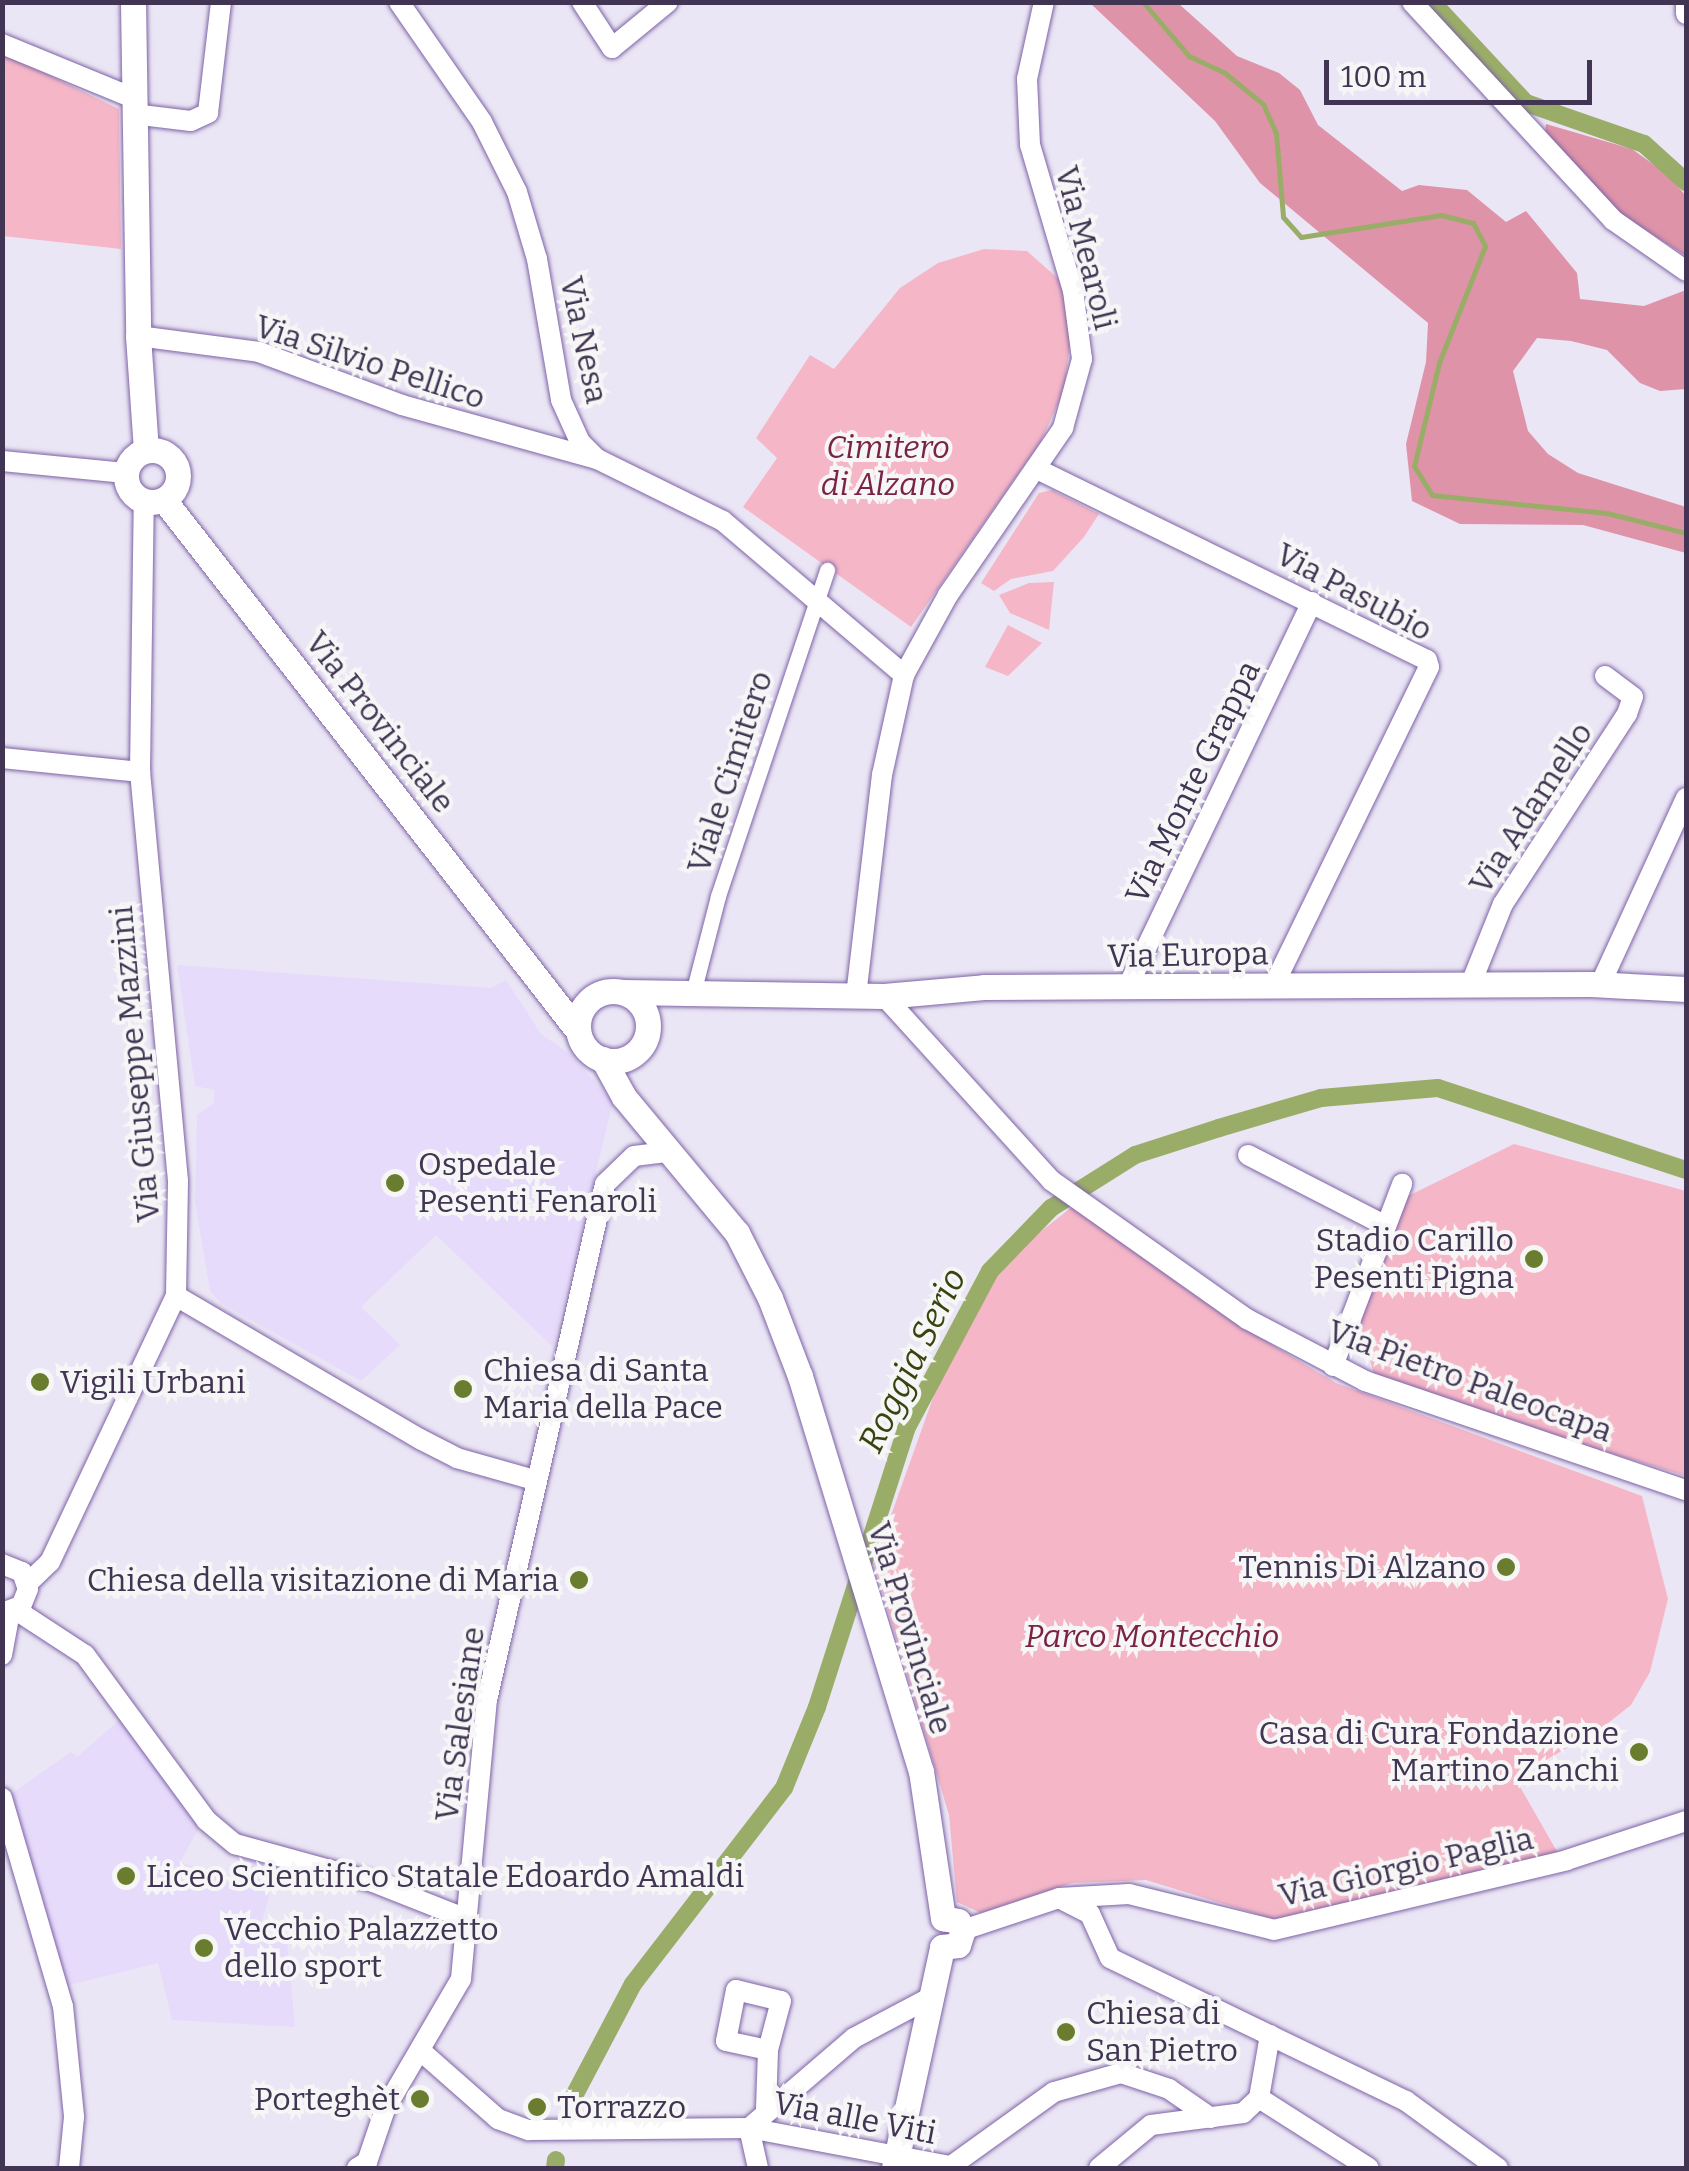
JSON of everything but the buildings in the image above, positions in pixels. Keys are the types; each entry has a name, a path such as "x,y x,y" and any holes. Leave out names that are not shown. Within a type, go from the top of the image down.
{"street":[{"path":"133,2 138,336 146,450"},
{"path":"2,44 133,106 192,121 208,113 221,2"},
{"name":"Via Nesa","path":"399,2 482,122 516,192 574,433 597,459 723,521 904,675"},
{"path":"582,2 612,48 668,2"},
{"name":"Via Mearoli","path":"856,996 882,775 904,675 948,595 1063,428 1082,359 1072,290 1030,145 1027,80 1044,2"},
{"path":"1412,2 1612,220 1683,270"},
{"path":"1686,2 1686,14"},
{"name":"Via Silvio Pellico","path":"138,336 259,352 523,443 597,459"},
{"path":"523,443 574,433"},
{"path":"146,450 165,452 178,471 176,486 154,500 130,491 125,473 133,457 146,450"},
{"path":"2,461 125,473"},
{"name":"Via Pasubio","path":"1037,469 1427,660 1429,667 1274,987"},
{"name":"Via Giuseppe Mazzini","path":"10,1612 28,1583 50,1562 176,1296 178,1181 140,772 154,500"},
{"name":"Via Provinciale","path":"154,500 578,1030"},
{"name":"Viale Cimitero","path":"692,993 718,896 827,570"},
{"name":"Via Monte Grappa","path":"1128,988 1312,602"},
{"name":"Via Adamello","path":"1470,986 1504,904 1628,714 1633,697 1605,676"},
{"path":"2,758 140,772"},
{"path":"1600,984 1686,798"},
{"name":"Via Europa","path":"610,993 884,996 930,988 1600,984 1686,989"},
{"path":"543,986 610,993 644,1009 648,1027"},
{"path":"610,993 584,1006 578,1030 586,1049 603,1059 633,1054"},
{"path":"638,1108 633,1054 660,1008 692,993"},
{"name":"Via Pietro Paleocapa","path":"884,996 1052,1182 1247,1319 1333,1366 1482,1424 1686,1490"},
{"name":"Via Provinciale","path":"603,1059 624,1097 638,1108 737,1233 770,1298 851,1545 932,1812 953,1924 932,1932 942,1947 931,1997"},
{"name":"Via Salesiane","path":"366,2166 384,2109 422,2052 461,1979 487,1700 605,1184 634,1156 672,1152"},
{"path":"1248,1156 1386,1226"},
{"path":"1333,1366 1402,1184"},
{"path":"176,1296 457,1458 535,1480"},
{"path":"2,1564 18,1568 28,1583"},
{"path":"2,1655 10,1612 67,1639 95,1666 206,1820 235,1844 391,1887 464,1918"},
{"path":"2,1798 5,1823 63,2006 74,2118 69,2168"},
{"name":"Via Giorgio Paglia","path":"953,1924 1059,1898 1129,1894 1274,1930 1566,1860 1686,1821"},
{"path":"1059,1898 1090,1914 1110,1958 1406,2101 1498,2168"},
{"path":"758,2168 749,2128 766,2108 854,2038 931,1997"},
{"path":"894,2163 931,1997"},
{"path":"1100,2168 1151,2125 1243,2113 1259,2098 1270,2035"},
{"path":"766,2108 768,2050"},
{"name":"Via alle Viti","path":"422,2052 498,2118 529,2130 749,2128 894,2163 952,2166 1054,2092 1121,2073 1169,2089 1211,2118"},
{"path":"1259,2098 1369,2168"}],"shaded area":[{"path":"1090,3 1178,3 1237,56 1279,73 1300,90 1318,125 1402,191 1419,185 1467,190 1506,222 1526,211 1577,273 1580,299 1644,306 1686,290 1686,389 1660,391 1640,383 1607,350 1571,341 1537,338 1513,371 1528,431 1548,454 1578,473 1686,507 1686,553 1583,525 1460,524 1412,501 1406,444 1426,362 1428,323 1260,183 1215,121"},
{"path":"1546,124 1632,149 1668,175 1686,196 1686,256 1622,215 1545,132"},
{"name":"Ospedale Pesenti Fenaroli","path":"177,965 491,988 506,980 541,1034 570,1054 613,1102 553,1347 436,1235 361,1307 400,1345 361,1381 222,1304 210,1291 195,1202 197,1115 214,1103 214,1090 195,1086"},
{"name":"Liceo Scientifico Statale Edoardo Amaldi","path":"123,1717 201,1824 180,1862 236,1882 244,1857 277,1869 259,1931 287,1940 295,2027 172,2020 158,1963 61,1987 11,1794 71,1752 77,1757"}],"green space":[{"path":"3,53 119,109 121,249 3,236"},
{"name":"Cimitero di Alzano","path":"984,249 1027,251 1062,282 1071,335 1064,390 1041,441 911,627 743,507 777,458 756,438 810,355 834,369 900,288 938,263"},
{"path":"1052,490 1099,514 1084,537 1053,571 1011,579 994,591 981,583 1039,493"},
{"path":"1054,582 1049,630 1010,613 999,595 1029,583"},
{"path":"1008,625 1042,643 1008,676 985,667"},
{"name":"Stadio Carillo Pesenti Pigna","path":"1514,1144 1686,1191 1686,1476 1465,1409 1374,1374 1359,1321 1406,1197"},
{"name":"Parco Montecchio","path":"1072,1207 1237,1324 1336,1383 1642,1496 1668,1599 1650,1672 1631,1705 1603,1727 1515,1778 1559,1855 1273,1919 1146,1880 1072,1883 981,1913 957,1902 949,1815 874,1563 934,1395 981,1295 1026,1243"}],"waterway":[{"path":"1143,2 1189,56 1225,73 1263,104 1276,133 1283,217 1301,237 1441,215 1473,223 1485,246 1439,363 1414,466 1432,495 1607,513 1686,533"},
{"name":"Roggia Serio","path":"1432,2 1526,103 1644,144 1686,182"},
{"name":"Roggia Serio","path":"575,2094 633,1984 784,1788 817,1707 906,1429 990,1271 1051,1208 1135,1155 1219,1128 1321,1098 1438,1088 1686,1170"},
{"name":"Roggia Serio","path":"555,2168 556,2160"}],"place":[{"name":"Ospedale Pesenti Fenaroli","path":"395,1183"},
{"name":"Stadio Carillo Pesenti Pigna","path":"1534,1259"},
{"name":"Vigili Urbani","path":"40,1382"},
{"name":"Chiesa di Santa Maria della Pace","path":"463,1389"},
{"name":"Tennis Di Alzano","path":"1506,1567"},
{"name":"Chiesa della visitazione di Maria","path":"579,1580"},
{"name":"Casa di Cura Fondazione Martino Zanchi","path":"1639,1752"},
{"name":"Liceo Scientifico Statale Edoardo Amaldi","path":"126,1876"},
{"name":"Vecchio Palazzetto dello sport","path":"204,1948"},
{"name":"Chiesa di San Pietro","path":"1066,2032"},
{"name":"Porteghèt","path":"420,2099"},
{"name":"Torrazzo","path":"537,2107"}]}
